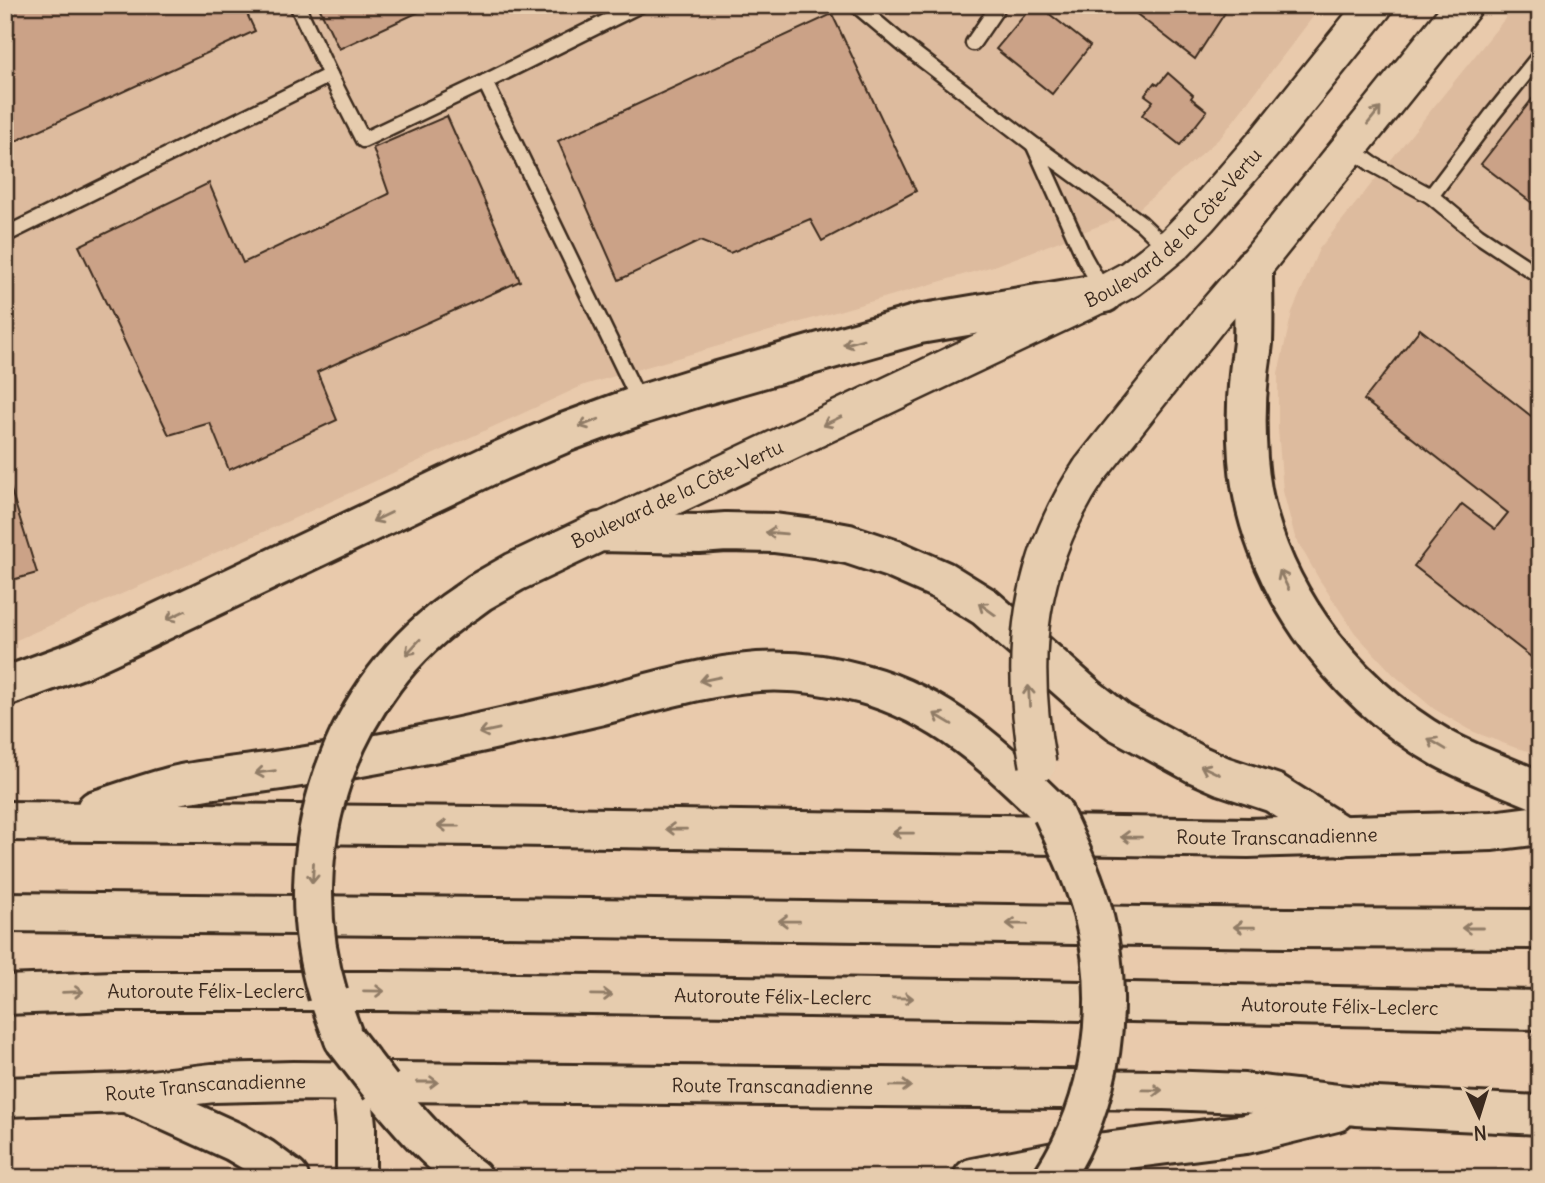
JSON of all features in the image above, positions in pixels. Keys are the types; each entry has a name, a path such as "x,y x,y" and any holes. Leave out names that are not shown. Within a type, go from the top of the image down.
{"main road":[{"path":"1253,268 1253,343 1247,407 1248,462 1258,515 1288,589 1317,637 1356,683 1380,705 1442,748 1540,791"},
{"path":"5,687 122,640 527,448 606,417 714,382 919,324 1104,293"},
{"path":"599,532 774,533 848,544 902,562 985,607 1119,722 1196,764 1274,793 1342,836"},
{"name":"Boulevard de la Côte-Vertu","path":"356,1178 356,1125 344,1039 323,977 314,926 313,901 315,849 326,798 343,750 386,677 414,645 451,612 515,572 599,532"},
{"path":"58,822 180,785 415,747 716,677 760,672 804,673 863,684 917,704 963,732 984,749 1053,813 1076,863 1093,914 1100,947 1103,1000 1101,1046 1087,1108 1070,1149 1053,1178"},
{"name":"Route Transcanadienne","path":"5,821 1235,838 1492,831 1540,825"},
{"path":"5,912 1540,929"},
{"name":"Autoroute Félix-Leclerc","path":"5,995 114,991 382,991 1540,1010"},
{"path":"344,1039 411,1123 439,1152 471,1178"},
{"name":"Route Transcanadienne","path":"5,1097 125,1093 213,1083 293,1081 1027,1088 1244,1093 1356,1107 1540,1115"},
{"path":"125,1093 235,1142 289,1178"},
{"path":"973,1178 1105,1152 1246,1134 1356,1107"}],"street":[{"path":"1053,813 1038,764 1030,711 1030,658 1034,603 1047,552 1071,500 1090,470 1217,310 1464,5"},
{"name":"Boulevard de la Côte-Vertu","path":"599,532 1130,279 1168,249 1200,217 1257,151 1366,11"}],"lane":[{"path":"297,5 363,140 640,5"},
{"path":"856,5 906,47 1034,145 1141,223 1168,249"},
{"path":"972,43 999,5"},
{"path":"1431,196 1540,55"},
{"path":"5,235 330,75"},
{"path":"485,82 640,405"},
{"path":"1034,145 1084,257 1104,293"},
{"path":"1349,147 1372,164 1431,196 1478,235 1540,276"}],"shaded area":[{"path":"5,5 1322,5 1221,137 1135,212 997,265 584,385 295,518 5,645"},
{"path":"1516,5 1540,5 1540,754 1474,732 1434,709 1394,675 1355,633 1295,537 1283,491 1278,429 1278,374 1292,312 1319,249"}],"building":[{"path":"5,5 243,5 255,31 5,146"},
{"path":"318,5 434,5 339,49"},
{"path":"1033,5 1038,5 1090,46 1052,94 996,49"},
{"path":"1125,5 1224,5 1228,8 1195,59"},
{"path":"832,14 916,191 822,241 810,219 730,253 700,241 619,280 558,141"},
{"path":"1168,73 1207,111 1180,145 1142,115 1153,101 1145,95 1154,83 1158,85"},
{"path":"1540,89 1540,209 1481,164"},
{"path":"447,116 520,281 317,372 337,420 229,470 210,423 169,435 79,246 209,183 243,263 389,194 373,148"},
{"path":"1420,329 1540,423 1540,664 1414,566 1462,504 1495,529 1508,513 1364,400"},
{"path":"5,471 37,573 5,582"}]}
